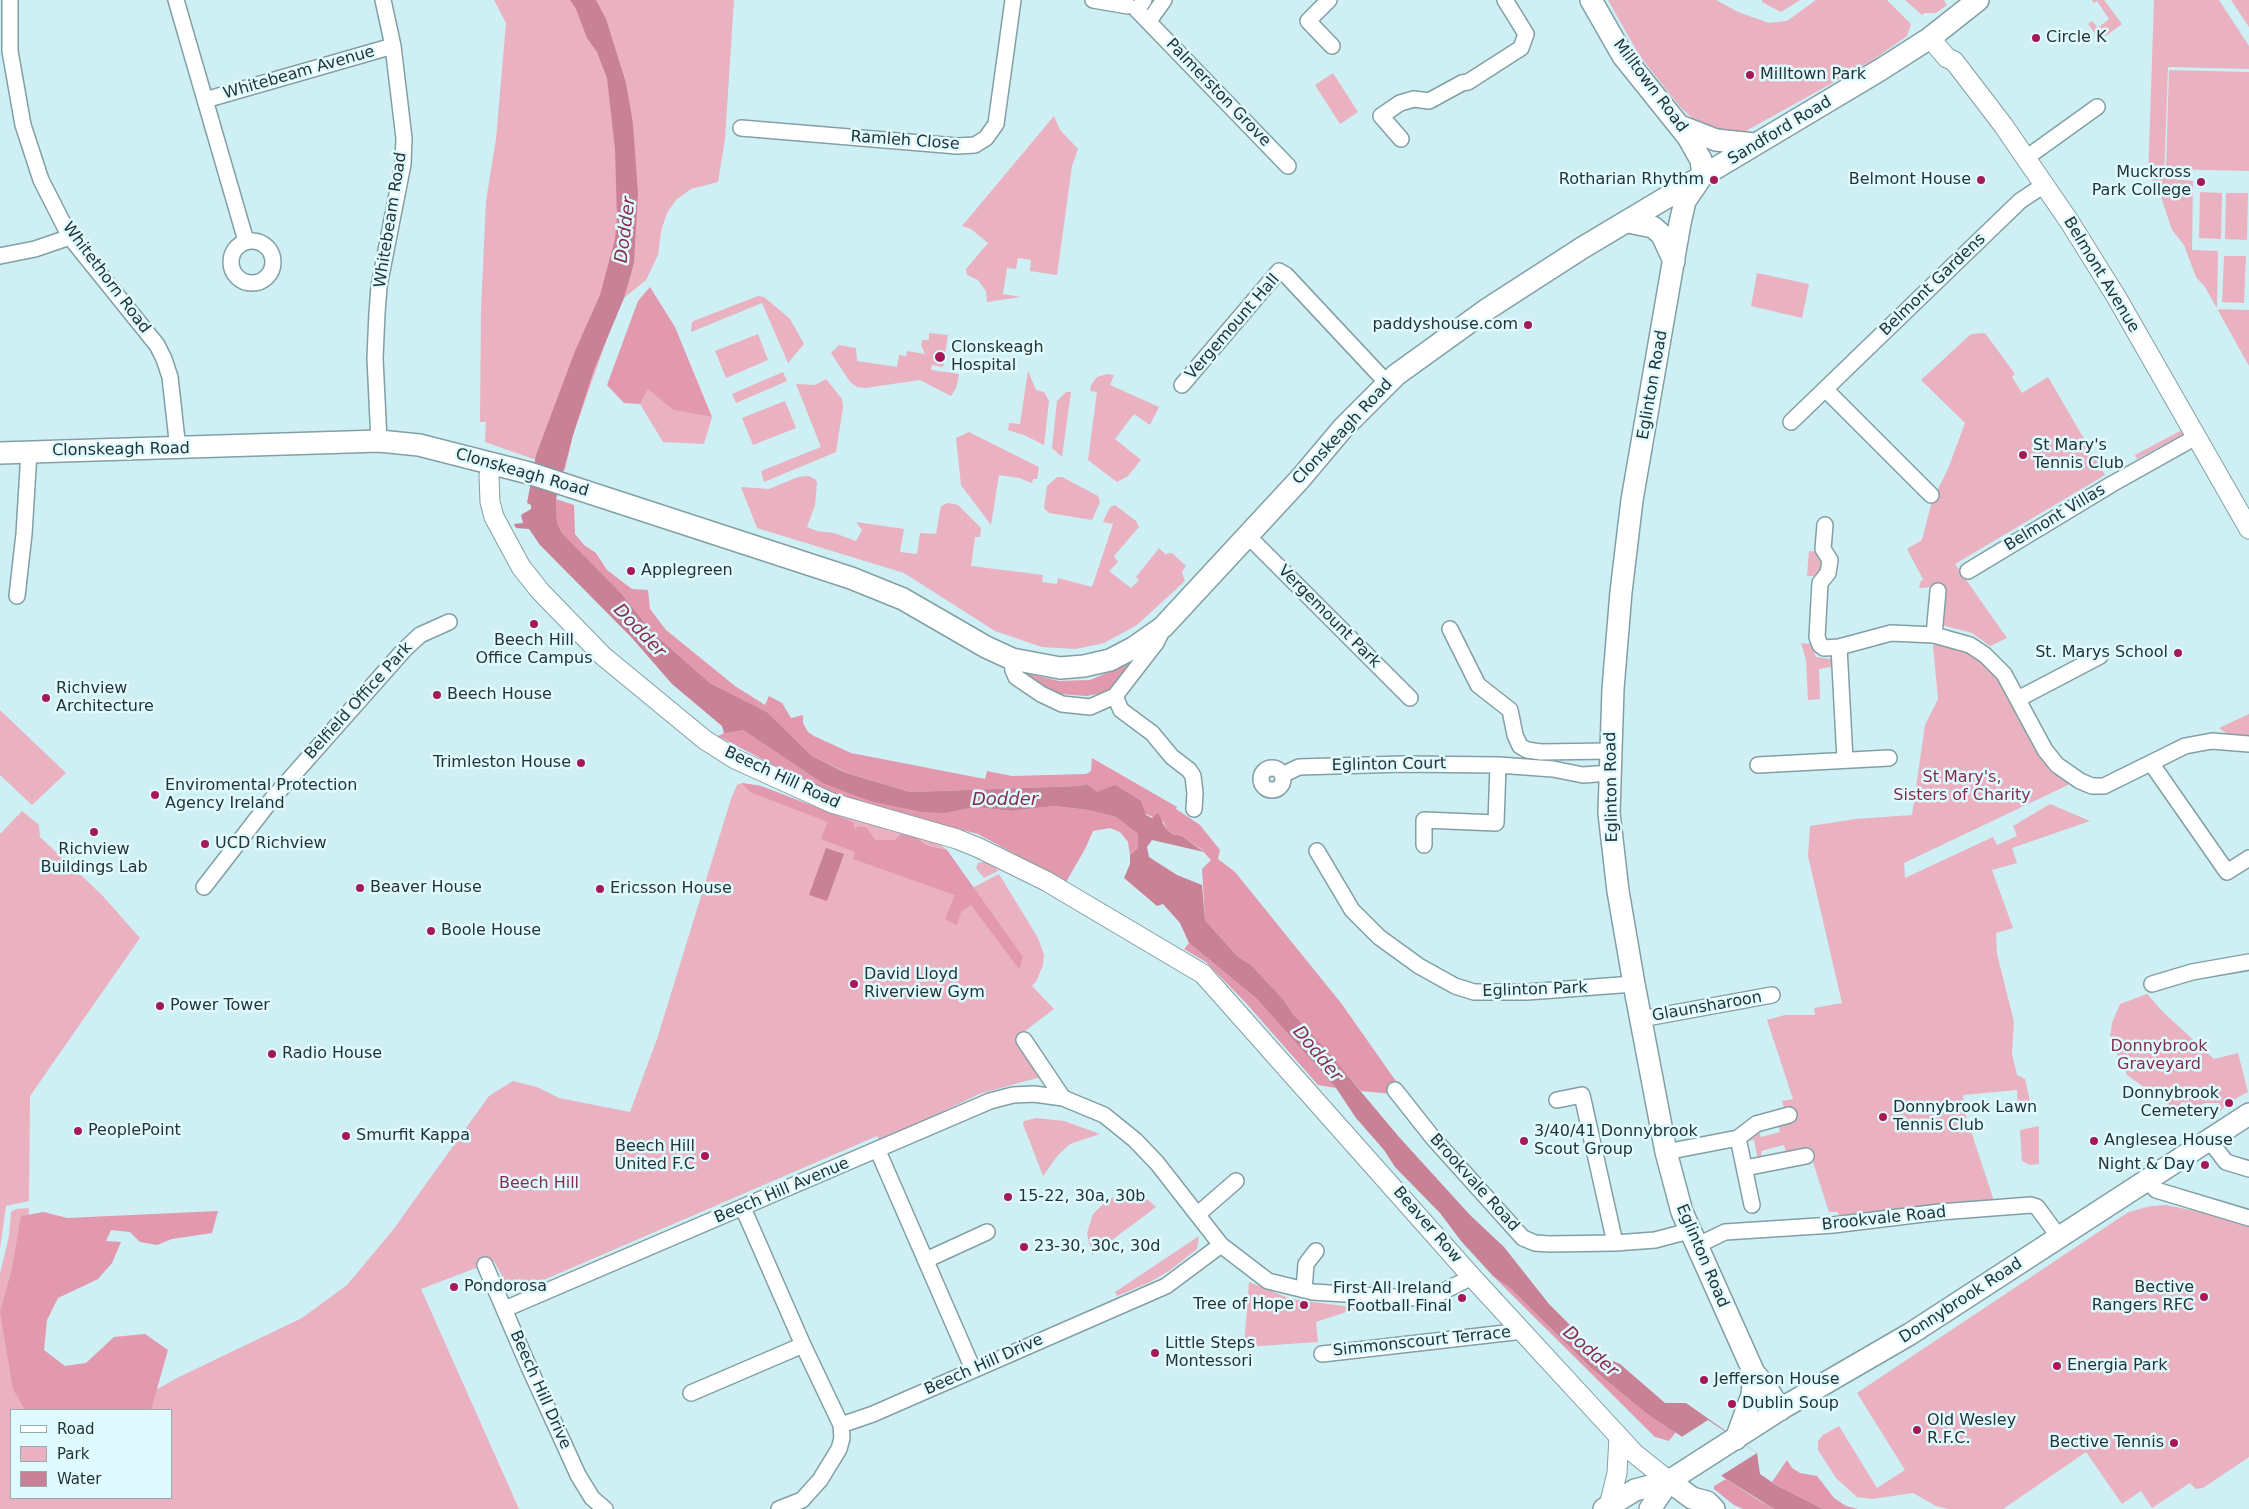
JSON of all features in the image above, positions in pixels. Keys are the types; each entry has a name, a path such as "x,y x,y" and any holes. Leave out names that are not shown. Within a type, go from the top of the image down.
{"main road":[{"name":"Milltown Road","path":"1591,0 1623,56 1680,126 1698,155 1703,175"},
{"name":"Sandford Road","path":"1703,175 1817,109 1930,38 1978,0"},
{"path":"1680,126 1716,140 1754,144"},
{"name":"Clonskeagh Road","path":"0,453 178,449 379,441 419,445 529,473 881,589 1012,659 1060,668 1084,666 1110,660 1133,648 1163,627 1387,383 1489,308 1703,175"},
{"name":"Eglinton Road","path":"1703,175 1686,201 1632,500 1613,689 1609,813 1618,891 1666,1152 1692,1238 1754,1373 1767,1388 1780,1410"},
{"path":"1628,222 1644,224 1658,231 1668,244 1674,261"},
{"name":"Donnybrook Road","path":"1669,1482 1780,1410 1910,1334 2249,1114"},
{"path":"1736,1439 1752,1396 1754,1373"},
{"path":"1669,1482 1692,1504 1707,1502 1714,1509"},
{"path":"1606,1507 1635,1490 1669,1482"},
{"path":"1650,1509 1669,1482"}],"street":[{"name":"Whitethorn Road","path":"10,0 5,51 23,125 41,180 70,237 157,345 169,368 178,449"},
{"name":"Whitebeam Avenue","path":"176,0 246,241"},
{"name":"Whitebeam Road","path":"379,441 376,358 377,312 380,286 403,164 404,138 392,46 383,0"},
{"name":"Ramleh Close","path":"741,128 957,146 975,145 986,138 996,124 1012,0"},
{"path":"1093,0 1128,6"},
{"path":"1144,0 1137,10 1149,21 1164,0"},
{"path":"1330,0 1308,21 1332,46"},
{"path":"1401,139 1381,116 1400,103 1414,100 1429,101 1462,83 1468,82 1521,48 1526,34 1505,0"},
{"name":"Palmerston Grove","path":"1149,21 1288,166"},
{"name":"Belmont Avenue","path":"1930,38 1947,58 1954,61 2044,185 2117,298 2249,529"},
{"name":"Whitebeam Avenue","path":"205,100 392,46"},
{"path":"2026,158 2097,107"},
{"name":"Belmont Gardens","path":"1791,422 2020,201 2044,185"},
{"path":"0,256 35,249 70,237"},
{"name":"Vergemount Hall","path":"1182,385 1279,271 1286,275 1387,383"},
{"path":"1825,389 1931,495"},
{"name":"Belmont Villas","path":"1968,571 2112,484 2196,437"},
{"path":"17,596 24,534 29,452"},
{"name":"Beech Hill Road","path":"494,464 489,476 490,502 494,517 521,567 540,592 602,656 705,740 735,759 832,803 859,813 958,839 979,848 1046,882 1190,964"},
{"path":"1825,525 1824,549 1830,560 1830,570 1820,582 1817,637 1824,648 1839,647 1886,634 1934,635 1958,641 1978,650 2004,674 2045,750 2057,765 2080,781 2092,786 2104,786 2185,746 2212,741 2249,744"},
{"name":"Vergemount Park","path":"1248,536 1410,698"},
{"path":"1934,635 1938,591"},
{"name":"Belfield Office Park","path":"204,887 272,799 404,650 420,635 449,622"},
{"name":"Clonskeagh Road","path":"1012,659 1016,677 1062,704 1090,707 1115,696 1156,644 1163,627"},
{"path":"1450,629 1478,685 1510,710 1511,724 1520,746 1527,750 1541,752 1610,751"},
{"path":"1839,647 1845,760"},
{"path":"2018,699 2100,656"},
{"path":"1115,696 1121,710 1152,733 1172,757 1189,770 1193,776 1194,809"},
{"path":"1758,765 1890,758"},
{"path":"2151,763 2228,872 2249,858"},
{"name":"Eglinton Court","path":"1282,775 1299,767 1403,764 1498,764 1553,769 1583,775 1610,773"},
{"path":"1424,845 1424,820 1496,823 1498,764"},
{"name":"Eglinton Park","path":"1316,850 1352,910 1379,937 1397,952 1455,986 1474,992 1518,992 1634,984"},
{"path":"2152,984 2192,972 2249,962"},
{"name":"Beaver Row","path":"1190,964 1211,981 1472,1277 1640,1459 1669,1482"},
{"name":"Glaunsharoon","path":"1641,1019 1772,995"},
{"path":"1024,1040 1063,1098"},
{"name":"Brookvale Road","path":"1395,1090 1433,1138 1523,1238 1534,1243 1615,1243 1692,1238 1726,1232 1833,1225 1940,1212 2022,1206 2034,1206 2039,1210 2059,1237"},
{"name":"Beech Hill Avenue","path":"505,1309 990,1101 1013,1095 1034,1094 1063,1098 1104,1115 1135,1140 1157,1163 1221,1245 1268,1281 1304,1290 1411,1298 1434,1296 1472,1277"},
{"path":"1557,1100 1582,1095 1615,1243"},
{"path":"1666,1152 1738,1138 1756,1124 1789,1115"},
{"path":"1738,1138 1752,1205"},
{"path":"2209,1140 2226,1162 2249,1169"},
{"path":"878,1150 973,1369"},
{"path":"1745,1168 1806,1156"},
{"path":"2148,1180 2156,1190 2249,1218"},
{"path":"1198,1214 1236,1181"},
{"path":"743,1208 803,1346 841,1425 842,1438 839,1449 820,1480 802,1500 779,1509"},
{"path":"926,1260 987,1232"},
{"name":"Beech Hill Drive","path":"841,1425 872,1414 1166,1286 1221,1245"},
{"path":"1304,1290 1306,1264 1316,1251"},
{"name":"Beech Hill Drive","path":"485,1265 578,1475 592,1498 605,1509"},
{"name":"Simmonscourt Terrace","path":"1322,1354 1523,1331"},
{"path":"691,1393 803,1346"},
{"path":"1606,1507 1617,1473 1619,1436"}],"green space":[{"path":"494,0 734,0 725,139 718,182 691,189 676,200 667,213 661,231 658,255 646,280 624,298 611,327 573,435 565,470 485,442 486,422 480,422 481,309 486,201 496,139 506,23"},
{"name":"Milltown Park","path":"1608,0 1716,0 1738,12 1769,23 1787,21 1816,0 1887,0 1911,24 1907,36 1870,62 1744,132 1713,129 1699,124 1681,108 1639,55"},
{"path":"1762,0 1800,0 1781,12 1762,2"},
{"path":"1905,0 1944,0 1947,5 1936,13 1925,13 1922,15"},
{"path":"2092,0 2104,0 2122,24 2100,40 2088,24 2092,21 2098,28 2109,19 2097,1 2094,3"},
{"path":"2154,0 2219,0 2249,46 2249,69 2168,67 2164,178 2193,181 2192,250 2218,251 2217,309 2205,287 2196,277 2184,245 2172,230 2159,191 2151,179 2148,179"},
{"path":"2231,0 2249,0 2249,27"},
{"path":"2169,70 2249,72 2249,171 2166,169"},
{"path":"1333,73 1358,112 1340,124 1315,85"},
{"path":"1054,116 1060,130 1078,149 1072,166 1057,275 1030,271 1031,260 1018,258 1016,269 1007,268 1003,294 1021,297 987,302 986,291 978,280 967,275 966,269 988,243 971,229 962,226"},
{"path":"2200,192 2222,193 2221,239 2199,238"},
{"path":"2226,193 2248,193 2247,240 2225,239"},
{"path":"2224,256 2246,256 2244,303 2222,302"},
{"path":"1757,273 1809,284 1802,318 1751,306"},
{"path":"758,296 764,297 790,319 804,344 788,363 762,303 691,332 692,322"},
{"path":"2217,309 2249,310 2249,366"},
{"path":"929,333 948,335 943,367 932,365 931,370 959,374 956,388 951,396 920,380 865,388 857,387 850,382 831,353 839,345 856,348 857,361 897,367 899,355 906,356 907,351 925,354 921,345 922,340 929,340"},
{"name":"St Mary's Tennis Club","path":"1985,333 2015,374 2012,377 2022,393 2048,377 2105,475 1955,564 2007,638 1990,646 1972,633 1942,625 1943,586 1919,588 1921,580 1924,581 1907,549 1922,540 1932,501 1948,469 1965,423 1921,380 1971,334"},
{"path":"758,334 768,360 726,378 715,351"},
{"path":"1028,371 1036,390 1044,392 1049,401 1044,445 1024,435 1008,430 1009,423 1020,424"},
{"path":"783,372 787,381 736,403 732,394"},
{"path":"1107,374 1114,375 1110,385 1159,407 1150,425 1134,414 1115,439 1141,460 1128,476 1117,482 1088,460 1097,392 1090,391 1091,385 1097,377"},
{"path":"826,379 842,399 843,407 836,452 764,482 761,471 821,447 796,384 815,385"},
{"path":"648,388 673,410 712,417 704,444 663,442 640,404"},
{"path":"1066,392 1071,392 1062,457 1052,448 1057,401"},
{"path":"785,401 796,428 753,445 742,418"},
{"path":"2182,430 2184,434 2137,459 2135,455"},
{"path":"969,432 1039,467 1037,479 1033,479 1032,483 1019,478 999,475 991,525 961,485 956,438"},
{"path":"809,476 816,480 817,483 815,505 807,527 817,531 834,533 856,541 862,530 856,522 904,529 900,552 917,554 920,533 936,534 941,506 948,503 958,505 981,528 980,537 975,537 971,566 1043,575 1042,582 1057,584 1058,578 1092,587 1113,524 1103,522 1110,507 1115,505 1136,521 1139,527 1114,556 1118,562 1109,571 1131,588 1139,580 1136,577 1159,548 1165,554 1172,553 1186,566 1182,572 1185,581 1137,625 1104,643 1076,649 1042,647 995,631 904,573 757,528 741,487 769,489 798,477"},
{"path":"1057,477 1062,477 1098,496 1100,502 1092,520 1049,513 1044,508 1047,486"},
{"path":"1809,551 1817,552 1825,561 1824,569 1814,576 1807,576"},
{"name":"St Mary's, Sisters of Charity","path":"1936,642 1967,651 1994,674 2070,782 2068,785 1904,863 1905,878 1993,837 1997,845 2017,836 2013,826 2050,804 2090,821 2012,848 2017,863 1992,870 2013,928 1996,933 1997,954 2014,1022 2012,1054 2017,1075 2025,1079 2031,1106 2018,1112 2017,1090 1963,1095 1964,1110 1994,1201 1925,1206 1840,1217 1837,1212 1829,1212 1809,1150 1787,1155 1784,1145 1761,1151 1762,1160 1758,1160 1754,1140 1748,1141 1748,1138 1758,1128 1761,1137 1780,1132 1778,1123 1785,1111 1782,1101 1793,1099 1767,1020 1785,1015 1815,1015 1814,1008 1842,1003 1808,856 1810,826 1856,819 1912,815 1925,725 1938,699 1933,646"},
{"path":"1801,643 1811,644 1816,657 1831,659 1831,667 1819,669 1820,699 1808,700 1806,660"},
{"path":"0,710 66,773 32,805 0,775"},
{"path":"2249,714 2249,738 2227,734 2219,728"},
{"name":"Beech Hill","path":"742,783 761,786 831,813 837,812 933,839 947,850 972,888 999,874 1038,938 1044,955 1043,965 1036,982 1032,986 1054,1009 1017,1037 1044,1076 979,1094 880,1142 877,1136 518,1291 507,1285 494,1261 421,1289 519,1509 0,1509 0,1274 9,1236 11,1212 16,1209 29,1208 23,1344 47,1409 10,1409 10,1499 172,1499 172,1409 122,1409 177,1378 302,1318 347,1285 393,1230 489,1096 513,1081 537,1087 559,1098 630,1112 657,1039 731,799 737,785"},
{"path":"22,811 39,825 40,837 101,894 140,938 30,1096 29,1201 6,1206 0,1249 0,834"},
{"path":"983,862 995,866 998,871 984,878 976,868 978,863"},
{"name":"Donnybrook Graveyard","path":"2147,994 2163,1012 2214,1059 2238,1053 2248,1092 2226,1104 2220,1112 2219,1103 2205,1103 2198,1106 2182,1102 2176,1110 2127,1075 2110,1037 2112,1023 2120,1004"},
{"path":"1036,1118 1064,1121 1100,1134 1070,1144 1058,1155 1043,1176 1023,1124 1024,1121"},
{"path":"2039,1126 2039,1164 2030,1165 2022,1161 2020,1130"},
{"path":"1123,1195 1147,1199 1156,1207 1092,1255 1087,1233 1093,1214 1108,1199"},
{"name":"Energia Park","path":"2166,1205 2249,1222 2249,1457 2203,1488 2196,1489 2190,1483 2152,1508 2141,1491 2122,1504 2086,1452 2003,1509 1948,1509 1936,1506 1913,1493 1872,1499 1857,1497 1836,1478 1818,1450 1818,1441 1823,1435 1839,1426 1877,1488 1905,1470 1857,1393 2129,1212 2151,1206"},
{"path":"1199,1236 1197,1249 1169,1271 1150,1282 1117,1296 1115,1292"},
{"path":"1249,1282 1291,1299 1358,1308 1316,1322 1318,1342 1244,1347"}],"shaded area":[{"path":"650,287 675,327 712,417 673,410 648,389 640,404 624,403 607,385 638,301"},
{"path":"556,499 574,505 575,534 584,545 596,553 607,570 632,589 648,590 650,609 666,630 735,686 765,705 769,696 782,703 791,718 803,715 803,723 808,732 814,736 851,753 985,779 987,771 1012,776 1086,774 1091,771 1092,758 1177,807 1176,809 1200,825 1220,850 1218,859 1235,872 1341,1003 1398,1084 1393,1094 1361,1091 1293,1014 1283,999 1251,965 1237,956 1205,920 1202,869 1211,860 1201,849 1182,836 1172,834 1166,829 1164,822 1097,792 1087,784 1079,786 910,792 845,772 812,756 767,712 710,683 651,631 622,594 562,533 557,523"},
{"path":"1128,664 1133,671 1113,687 1098,694 1086,696 1061,694 1032,682 1020,672 1059,681 1090,680"},
{"path":"743,730 822,783 946,813 975,807 1011,811 1054,806 1088,810 1116,817 1138,834 1138,848 1130,855 1128,842 1120,832 1110,828 1093,831 1066,882 978,834 852,801 815,787 718,736 728,731"},
{"path":"742,783 761,786 831,813 854,823 854,829 859,826 867,828 875,840 895,840 901,834 914,837 928,846 947,850 1023,957 1019,969 971,905 961,912 957,925 945,919 955,895 853,859 855,852 821,839 828,822 750,792"},
{"path":"1189,943 1257,999 1336,1088 1318,1085 1246,1003 1206,962 1184,949"},
{"path":"218,1211 212,1233 172,1239 157,1245 140,1242 130,1232 111,1230 106,1241 121,1242 112,1263 98,1279 58,1298 47,1320 44,1350 65,1366 86,1363 114,1337 145,1334 168,1350 151,1409 24,1409 13,1389 0,1312 12,1269 21,1216 44,1212 67,1218"},
{"path":"1493,1276 1510,1288 1591,1368 1647,1414 1676,1432 1669,1441 1655,1437"},
{"path":"1787,1460 1792,1468 1800,1473 1817,1476 1834,1498 1846,1506 1858,1509 1823,1509 1776,1485 1772,1482"},
{"path":"1726,1479 1774,1509 1743,1509 1734,1505 1714,1489 1714,1486"}],"water":[{"name":"Dodder","path":"570,0 596,0 606,19 626,83 633,124 638,194 634,262 631,274 624,298 594,370 573,435 556,499 557,523 562,533 622,594 651,631 710,683 767,712 812,756 844,772 910,792 1079,786 1087,784 1097,792 1115,785 1141,801 1146,815 1152,818 1158,813 1166,829 1172,834 1182,836 1204,852 1152,840 1147,847 1149,857 1177,875 1202,885 1205,920 1237,956 1251,965 1283,999 1293,1014 1327,1051 1399,1137 1470,1215 1504,1247 1549,1304 1601,1356 1620,1364 1665,1403 1686,1403 1757,1453 1760,1474 1776,1485 1823,1509 1774,1509 1723,1477 1681,1436 1647,1414 1591,1368 1510,1288 1493,1276 1461,1241 1440,1213 1395,1167 1384,1150 1356,1118 1336,1088 1257,999 1189,943 1180,923 1163,904 1157,906 1124,878 1130,864 1130,855 1138,848 1138,834 1116,817 1088,810 1054,806 1011,811 975,807 946,813 922,812 870,801 822,783 743,730 724,733 722,726 672,684 632,638 540,545 529,529 516,528 514,524 523,523 521,515 531,509 531,505 527,503 536,455 575,351 600,295 615,239 617,217 615,149 607,78 597,52 587,38 576,9"},
{"path":"826,848 844,854 827,901 809,895"}],"pier":[{"path":"1708,1420 1757,1453 1719,1477 1680,1438"}],"place":[{"name":"Circle K","path":"2036,38"},
{"name":"Milltown Park","path":"1750,75"},
{"name":"Rotharian Rhythm","path":"1714,180"},
{"name":"Belmont House","path":"1981,180"},
{"name":"Muckross Park College","path":"2201,182"},
{"name":"paddyshouse.com","path":"1528,325"},
{"name":"Clonskeagh Hospital","path":"940,357"},
{"name":"St Mary's Tennis Club","path":"2023,455"},
{"name":"Applegreen","path":"631,571"},
{"name":"Beech Hill Office Campus","path":"534,624"},
{"name":"St. Marys School","path":"2178,653"},
{"name":"Beech House","path":"437,695"},
{"name":"Richview Architecture","path":"46,698"},
{"name":"Trimleston House","path":"581,763"},
{"name":"Enviromental Protection Agency Ireland","path":"155,795"},
{"name":"Richview Buildings Lab","path":"94,832"},
{"name":"UCD Richview","path":"205,844"},
{"name":"Beaver House","path":"360,888"},
{"name":"Ericsson House","path":"600,889"},
{"name":"Boole House","path":"431,931"},
{"name":"David Lloyd Riverview Gym","path":"854,984"},
{"name":"Power Tower","path":"160,1006"},
{"name":"Radio House","path":"272,1054"},
{"name":"Donnybrook Cemetery","path":"2229,1103"},
{"name":"Donnybrook Lawn Tennis Club","path":"1883,1117"},
{"name":"PeoplePoint","path":"78,1131"},
{"name":"Smurfit Kappa","path":"346,1136"},
{"name":"3/40/41 Donnybrook Scout Group","path":"1524,1141"},
{"name":"Anglesea House","path":"2094,1141"},
{"name":"Beech Hill United F.C","path":"705,1156"},
{"name":"Night & Day","path":"2205,1165"},
{"name":"15-22, 30a, 30b","path":"1008,1197"},
{"name":"23-30, 30c, 30d","path":"1024,1247"},
{"name":"Pondorosa","path":"454,1287"},
{"name":"Bective Rangers RFC","path":"2204,1297"},
{"name":"First All Ireland Football Final","path":"1462,1298"},
{"name":"Tree of Hope","path":"1304,1305"},
{"name":"Little Steps Montessori","path":"1155,1353"},
{"name":"Energia Park","path":"2057,1366"},
{"name":"Jefferson House","path":"1704,1380"},
{"name":"Dublin Soup","path":"1732,1404"},
{"name":"Old Wesley R.F.C.","path":"1917,1430"},
{"name":"Bective Tennis","path":"2174,1443"}]}
